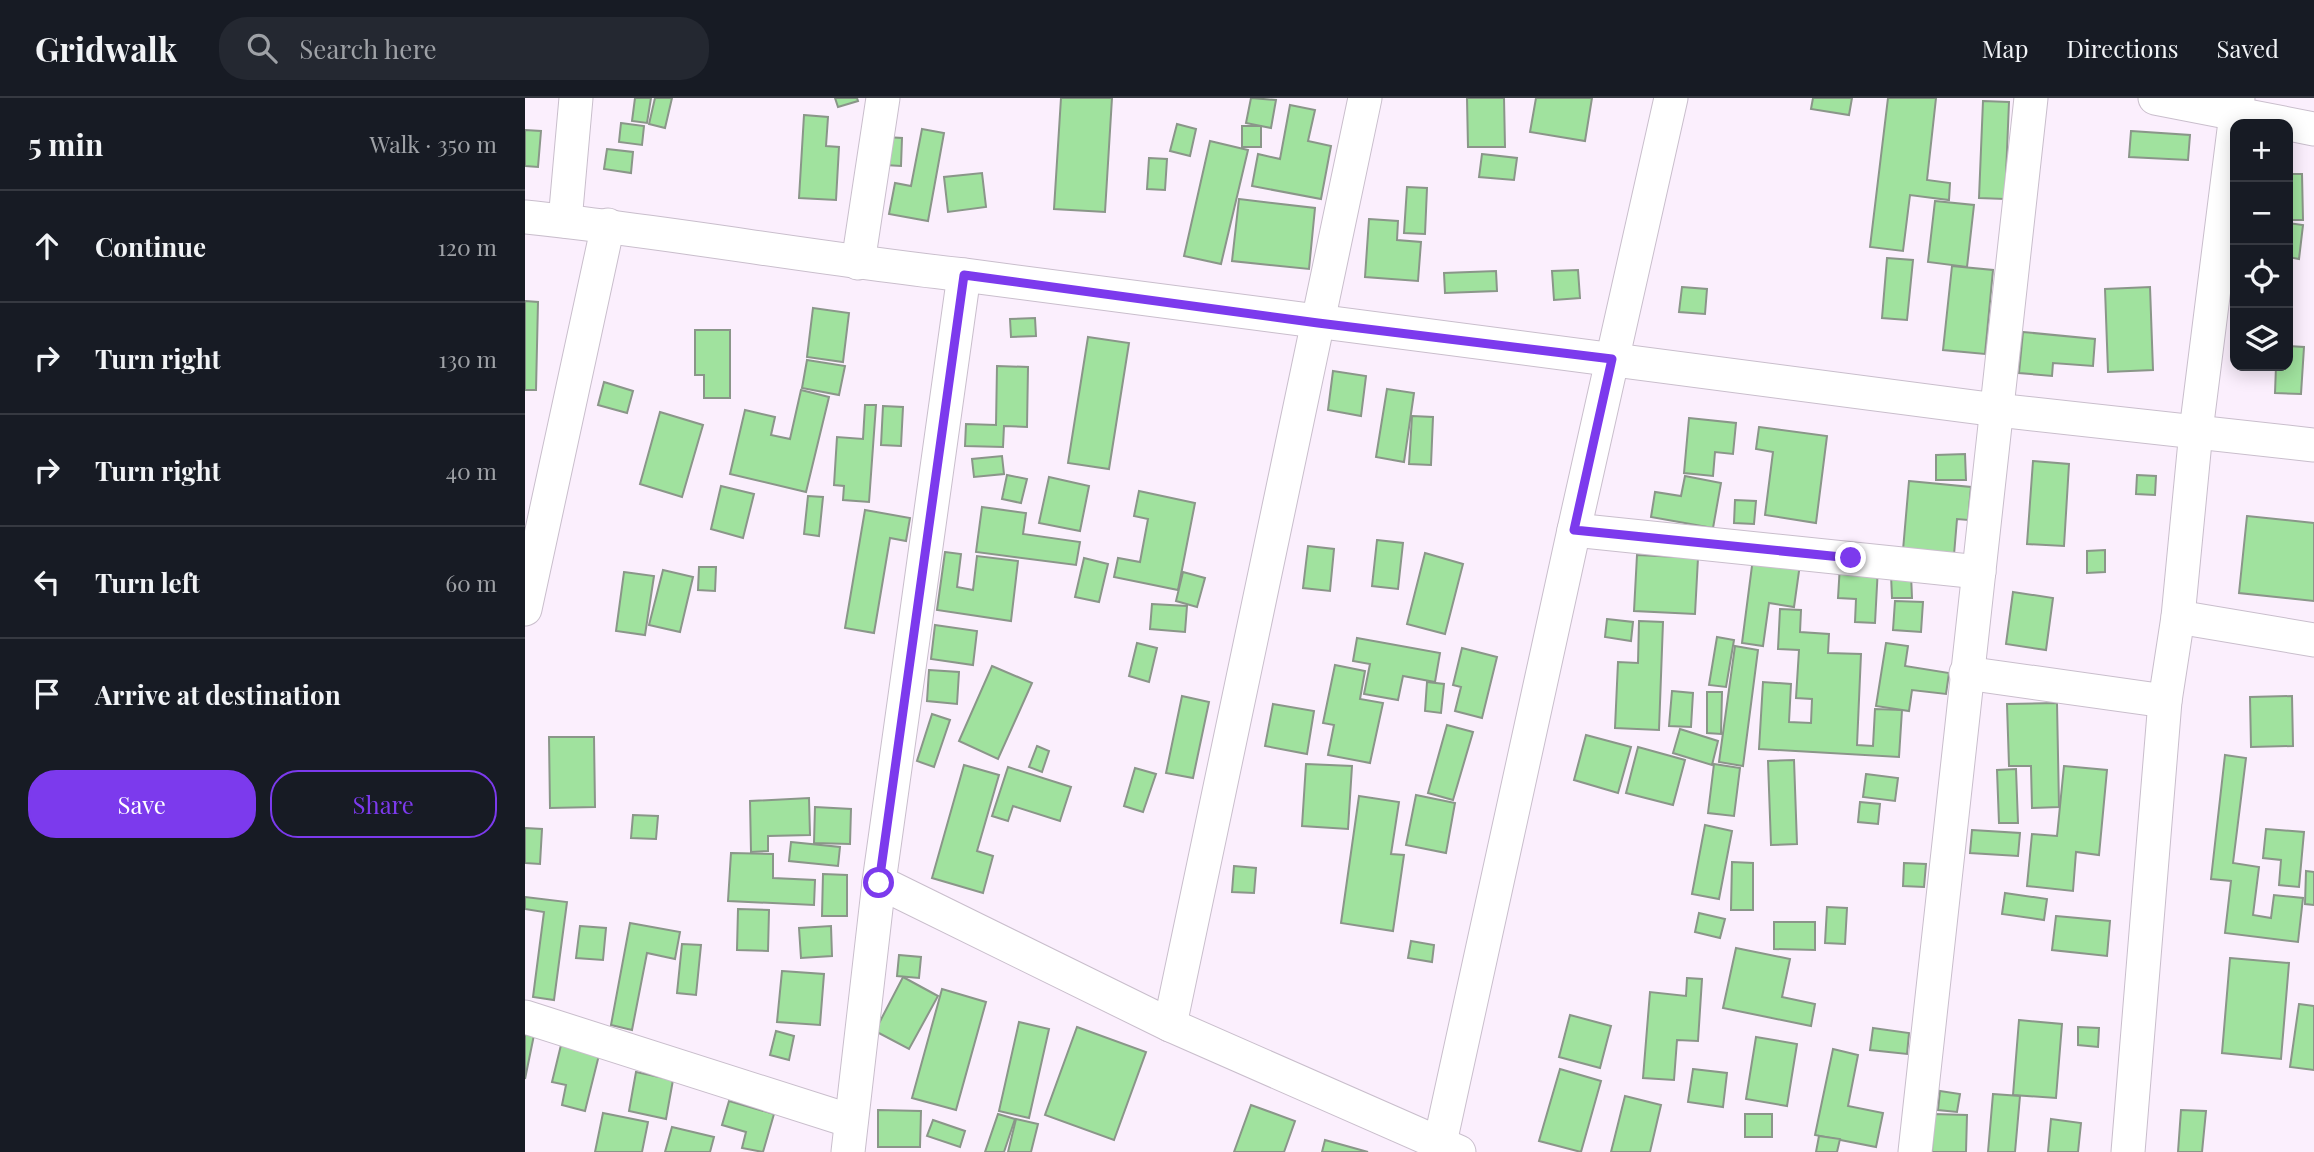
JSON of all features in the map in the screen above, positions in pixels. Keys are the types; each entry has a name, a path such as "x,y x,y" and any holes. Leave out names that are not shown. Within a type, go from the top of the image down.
{"street":[{"path":"565,221 576,98"},
{"path":"858,263 883,98"},
{"path":"1170,1026 1365,98"},
{"path":"879,883 1170,1026 1446,1149 1574,530 1671,98"},
{"path":"1915,1152 2031,98"},
{"path":"2155,98 2237,105 2314,129"},
{"path":"2128,1152 2165,701 2178,617 2196,431 2237,105"},
{"path":"525,217 608,225 858,263 1997,411 2314,445"},
{"path":"525,609 608,225"},
{"path":"525,1017 849,1137 879,883 964,275"},
{"path":"1574,530 1979,572"},
{"path":"2178,617 2314,640"},
{"path":"1966,673 2165,701"}],"building":[{"path":"635,98 651,98 647,123 632,121"},
{"path":"655,98 672,98 665,128 649,124"},
{"path":"835,98 857,98 858,101 838,107"},
{"path":"1061,98 1112,98 1105,212 1054,209"},
{"path":"1251,98 1276,100 1271,128 1246,123"},
{"path":"1467,98 1504,98 1505,147 1468,147"},
{"path":"1536,98 1592,98 1585,141 1530,132"},
{"path":"1813,98 1852,98 1849,115 1811,109"},
{"path":"1888,98 1936,98 1927,180 1950,183 1949,200 1910,195 1903,251 1870,247"},
{"path":"1983,101 2009,102 2005,199 1979,198"},
{"path":"1290,105 1315,110 1308,141 1331,146 1321,199 1252,186 1258,154 1280,159"},
{"path":"804,115 828,117 826,146 839,147 836,200 799,198"},
{"path":"621,123 644,126 642,145 619,142"},
{"path":"1177,124 1196,129 1190,156 1170,151"},
{"path":"1242,126 1261,126 1261,147 1242,147"},
{"path":"922,129 944,133 928,221 889,214 895,183 911,186"},
{"path":"525,130 541,131 538,167 525,166"},
{"path":"2131,131 2190,135 2188,160 2129,157"},
{"path":"886,137 902,138 901,166 885,165"},
{"path":"1210,141 1248,150 1221,264 1184,256"},
{"path":"607,149 633,152 631,173 604,169"},
{"path":"1482,154 1517,158 1514,180 1479,177"},
{"path":"1149,158 1167,159 1165,190 1147,189"},
{"path":"982,173 986,207 948,212 944,177"},
{"path":"2293,174 2302,174 2303,220 2293,220"},
{"path":"1407,187 1427,188 1425,234 1404,233"},
{"path":"1239,199 1315,208 1309,269 1232,261"},
{"path":"1935,201 1974,205 1967,267 1928,262"},
{"path":"1369,219 1398,221 1397,240 1421,242 1418,281 1365,277"},
{"path":"2293,224 2303,225 2299,259 2293,258"},
{"path":"1887,258 1913,260 1907,320 1882,318"},
{"path":"1952,266 1993,270 1985,354 1943,350"},
{"path":"1578,270 1580,298 1554,300 1552,271"},
{"path":"1496,271 1497,291 1445,293 1444,273"},
{"path":"1682,287 1707,289 1705,314 1679,312"},
{"path":"2150,287 2153,370 2108,372 2105,289"},
{"path":"525,301 538,302 536,390 525,390"},
{"path":"813,308 849,313 843,362 807,357"},
{"path":"1035,318 1036,336 1011,337 1010,319"},
{"path":"695,330 730,330 730,398 704,398 704,375 695,375"},
{"path":"2023,332 2095,339 2093,366 2053,363 2052,376 2019,373"},
{"path":"1088,337 1129,343 1109,469 1068,463"},
{"path":"2293,346 2304,347 2301,394 2275,393 2276,371 2293,371"},
{"path":"807,360 845,366 839,395 802,388"},
{"path":"997,366 1028,367 1027,427 1004,426 1003,447 965,446 966,424 996,425"},
{"path":"1333,371 1366,376 1361,416 1328,410"},
{"path":"604,382 633,391 627,413 598,405"},
{"path":"1387,389 1414,393 1404,462 1376,457"},
{"path":"801,390 829,397 806,492 730,474 745,410 775,417 771,435 790,439"},
{"path":"865,405 876,405 869,502 843,500 844,486 834,485 837,437 863,439"},
{"path":"883,406 903,407 901,446 881,445"},
{"path":"660,412 703,425 682,497 640,484"},
{"path":"1412,416 1433,417 1431,465 1409,464"},
{"path":"1689,418 1736,423 1733,454 1715,452 1713,476 1684,473"},
{"path":"1759,427 1827,436 1816,523 1765,515 1773,452 1756,449"},
{"path":"1965,454 1966,480 1936,480 1936,455"},
{"path":"1002,456 1004,474 974,477 972,459"},
{"path":"2033,461 2069,464 2064,546 2027,544"},
{"path":"1007,475 1027,479 1021,503 1002,499"},
{"path":"2137,475 2156,476 2155,495 2136,494"},
{"path":"1685,476 1721,483 1713,528 1651,517 1655,492 1681,496"},
{"path":"1049,477 1089,486 1080,531 1039,523"},
{"path":"1909,481 1971,487 1968,520 1957,519 1954,555 1903,550"},
{"path":"721,486 754,494 743,538 711,529"},
{"path":"1139,491 1195,503 1178,590 1114,577 1118,558 1140,562 1148,519 1134,516"},
{"path":"808,496 823,497 819,536 804,534"},
{"path":"1735,500 1756,501 1754,524 1734,523"},
{"path":"982,507 1026,513 1023,534 1080,542 1076,565 976,552"},
{"path":"865,510 910,518 906,541 890,538 874,633 845,628"},
{"path":"2247,516 2314,523 2314,601 2239,593"},
{"path":"1377,540 1403,543 1398,589 1372,586"},
{"path":"1308,546 1334,549 1330,591 1303,588"},
{"path":"2105,550 2105,572 2087,573 2087,551"},
{"path":"945,552 961,554 957,587 973,590 977,556 1018,561 1011,621 937,610"},
{"path":"1425,553 1463,564 1445,634 1407,624"},
{"path":"1637,555 1698,558 1695,614 1634,611"},
{"path":"1084,558 1108,564 1099,602 1075,597"},
{"path":"1753,558 1800,564 1794,607 1769,603 1763,646 1742,643"},
{"path":"1840,565 1878,567 1875,623 1855,622 1856,599 1838,598"},
{"path":"699,567 716,567 715,591 698,590"},
{"path":"663,570 693,577 680,632 649,625"},
{"path":"624,572 654,576 645,635 616,631"},
{"path":"1183,572 1205,578 1197,607 1176,601"},
{"path":"1911,574 1912,598 1892,598 1891,575"},
{"path":"2013,592 2053,598 2046,650 2006,644"},
{"path":"1895,601 1923,602 1921,632 1893,630"},
{"path":"1152,604 1187,606 1185,632 1150,629"},
{"path":"1780,609 1801,610 1800,632 1829,634 1828,653 1861,654 1857,745 1873,746 1875,709 1902,710 1899,757 1759,749 1763,682 1791,684 1789,722 1811,723 1812,699 1796,698 1799,650 1778,649"},
{"path":"1607,619 1633,622 1631,641 1605,637"},
{"path":"1639,621 1663,622 1659,730 1615,728 1618,662 1638,663"},
{"path":"935,625 977,631 973,665 931,659"},
{"path":"1717,637 1734,640 1726,687 1709,685"},
{"path":"1357,638 1440,653 1435,682 1403,676 1398,700 1364,694 1370,664 1353,661"},
{"path":"1137,643 1157,648 1149,682 1129,676"},
{"path":"1886,643 1908,646 1905,666 1949,673 1946,694 1912,690 1909,711 1876,706"},
{"path":"1735,646 1758,650 1743,766 1719,762"},
{"path":"1462,648 1497,657 1482,718 1455,711 1461,687 1453,685"},
{"path":"1335,665 1365,671 1360,699 1383,703 1370,763 1328,755 1334,725 1323,723"},
{"path":"992,666 1032,683 998,759 959,741"},
{"path":"929,670 959,672 957,704 927,701"},
{"path":"1427,682 1444,684 1441,713 1425,711"},
{"path":"1672,691 1693,693 1691,727 1669,726"},
{"path":"1707,692 1722,692 1721,734 1707,733"},
{"path":"1182,696 1209,702 1193,778 1166,773"},
{"path":"2292,696 2293,746 2251,747 2250,697"},
{"path":"2057,703 2059,807 2032,808 2031,766 2009,766 2007,704"},
{"path":"1273,704 1314,711 1307,754 1265,746"},
{"path":"932,714 950,720 934,767 917,761"},
{"path":"1447,725 1473,732 1453,800 1428,793"},
{"path":"1680,729 1718,741 1712,765 1673,753"},
{"path":"1586,735 1631,747 1618,793 1574,780"},
{"path":"549,737 594,737 595,807 550,808"},
{"path":"1037,746 1049,751 1042,772 1029,767"},
{"path":"1638,747 1685,760 1673,805 1626,793"},
{"path":"2225,755 2246,758 2233,863 2259,867 2253,915 2271,918 2274,895 2303,898 2298,942 2225,933 2231,881 2211,879"},
{"path":"1794,760 1797,844 1771,845 1768,761"},
{"path":"1306,764 1352,766 1348,829 1302,826"},
{"path":"1714,764 1740,768 1734,816 1708,813"},
{"path":"964,765 999,775 977,851 993,856 983,893 932,878"},
{"path":"2064,766 2107,770 2099,855 2076,852 2073,891 2027,886 2032,834 2057,836"},
{"path":"1008,767 1071,787 1060,821 1013,806 1008,821 992,816"},
{"path":"1135,768 1156,774 1143,812 1124,806"},
{"path":"2016,769 2018,823 1999,823 1997,770"},
{"path":"1866,774 1898,778 1895,801 1863,797"},
{"path":"1416,795 1455,803 1446,853 1406,845"},
{"path":"1359,796 1399,802 1391,854 1404,855 1393,931 1341,923"},
{"path":"809,798 810,835 768,836 768,851 751,852 750,801"},
{"path":"1860,802 1880,804 1878,824 1858,822"},
{"path":"815,807 851,809 850,844 814,843"},
{"path":"633,815 658,816 656,839 631,838"},
{"path":"1705,825 1732,831 1719,899 1692,894"},
{"path":"525,828 542,829 540,864 525,863"},
{"path":"2266,829 2304,832 2299,887 2279,885 2281,860 2263,858"},
{"path":"1972,830 2020,833 2018,856 1970,853"},
{"path":"791,842 840,847 838,866 789,861"},
{"path":"731,853 773,854 773,878 815,880 814,905 728,901"},
{"path":"1732,862 1753,863 1753,910 1731,910"},
{"path":"1904,863 1926,864 1924,887 1903,886"},
{"path":"1234,866 1256,868 1254,893 1232,892"},
{"path":"2306,871 2314,872 2314,905 2305,904"},
{"path":"823,874 847,875 847,916 822,916"},
{"path":"2005,893 2047,899 2044,920 2002,914"},
{"path":"525,897 567,902 554,1000 533,997 544,912 525,909"},
{"path":"1827,907 1847,908 1845,944 1825,943"},
{"path":"738,909 769,910 768,951 737,950"},
{"path":"1699,913 1725,919 1720,938 1695,932"},
{"path":"2056,916 2110,921 2107,956 2052,950"},
{"path":"1774,922 1815,922 1815,950 1774,949"},
{"path":"630,923 680,932 675,959 647,953 632,1030 611,1025"},
{"path":"580,926 606,928 603,960 576,958"},
{"path":"831,926 832,956 801,958 799,928"},
{"path":"1411,941 1434,945 1432,962 1408,958"},
{"path":"682,944 701,945 696,995 677,993"},
{"path":"1736,948 1790,959 1782,997 1815,1004 1811,1026 1723,1008"},
{"path":"899,955 921,957 919,978 897,976"},
{"path":"2230,958 2289,963 2281,1059 2222,1053"},
{"path":"782,971 824,974 820,1025 777,1022"},
{"path":"903,977 938,996 909,1049 875,1031"},
{"path":"1687,978 1702,979 1698,1041 1677,1040 1674,1080 1643,1078 1650,992 1686,996"},
{"path":"942,989 986,1002 956,1110 912,1098"},
{"path":"2299,1004 2314,1006 2314,1070 2290,1067"},
{"path":"1570,1015 1611,1026 1600,1068 1559,1057"},
{"path":"2019,1020 2062,1024 2056,1098 2013,1095"},
{"path":"1019,1022 1049,1029 1029,1118 999,1111"},
{"path":"1077,1027 1146,1052 1114,1140 1045,1115"},
{"path":"2078,1027 2099,1028 2098,1047 2078,1045"},
{"path":"1873,1028 1909,1033 1907,1054 1870,1050"},
{"path":"776,1031 794,1036 789,1060 770,1055"},
{"path":"525,1033 534,1035 525,1079"},
{"path":"1756,1037 1797,1044 1787,1106 1746,1099"},
{"path":"561,1045 599,1055 585,1111 562,1105 566,1085 552,1082"},
{"path":"1833,1049 1858,1055 1848,1106 1883,1113 1876,1147 1815,1135"},
{"path":"1560,1069 1601,1081 1581,1152 1539,1141"},
{"path":"1693,1069 1727,1073 1723,1107 1688,1102"},
{"path":"636,1072 673,1080 666,1119 629,1111"},
{"path":"1940,1091 1960,1094 1957,1112 1938,1110"},
{"path":"1993,1094 2020,1096 2015,1152 1988,1152"},
{"path":"1625,1096 1661,1105 1650,1152 1611,1152"},
{"path":"729,1101 774,1114 763,1152 742,1148 746,1132 722,1125"},
{"path":"1251,1105 1295,1121 1284,1152 1234,1152"},
{"path":"878,1110 921,1111 920,1147 878,1147"},
{"path":"2181,1110 2206,1111 2202,1152 2178,1152"},
{"path":"603,1113 648,1122 642,1152 595,1152"},
{"path":"998,1114 1015,1119 1004,1152 985,1152"},
{"path":"1745,1114 1772,1114 1772,1137 1745,1137"},
{"path":"1933,1114 1967,1115 1966,1152 1932,1152"},
{"path":"1016,1119 1038,1124 1031,1152 1008,1152"},
{"path":"2051,1119 2081,1123 2078,1152 2048,1152"},
{"path":"933,1120 965,1131 960,1147 927,1136"},
{"path":"672,1127 714,1137 710,1152 665,1152"},
{"path":"1819,1136 1840,1139 1837,1152 1816,1152"},
{"path":"1325,1140 1368,1152 1322,1152"}],"route":[{"path":"879,883 964,275 1612,359 1574,530 1851,558"}]}
